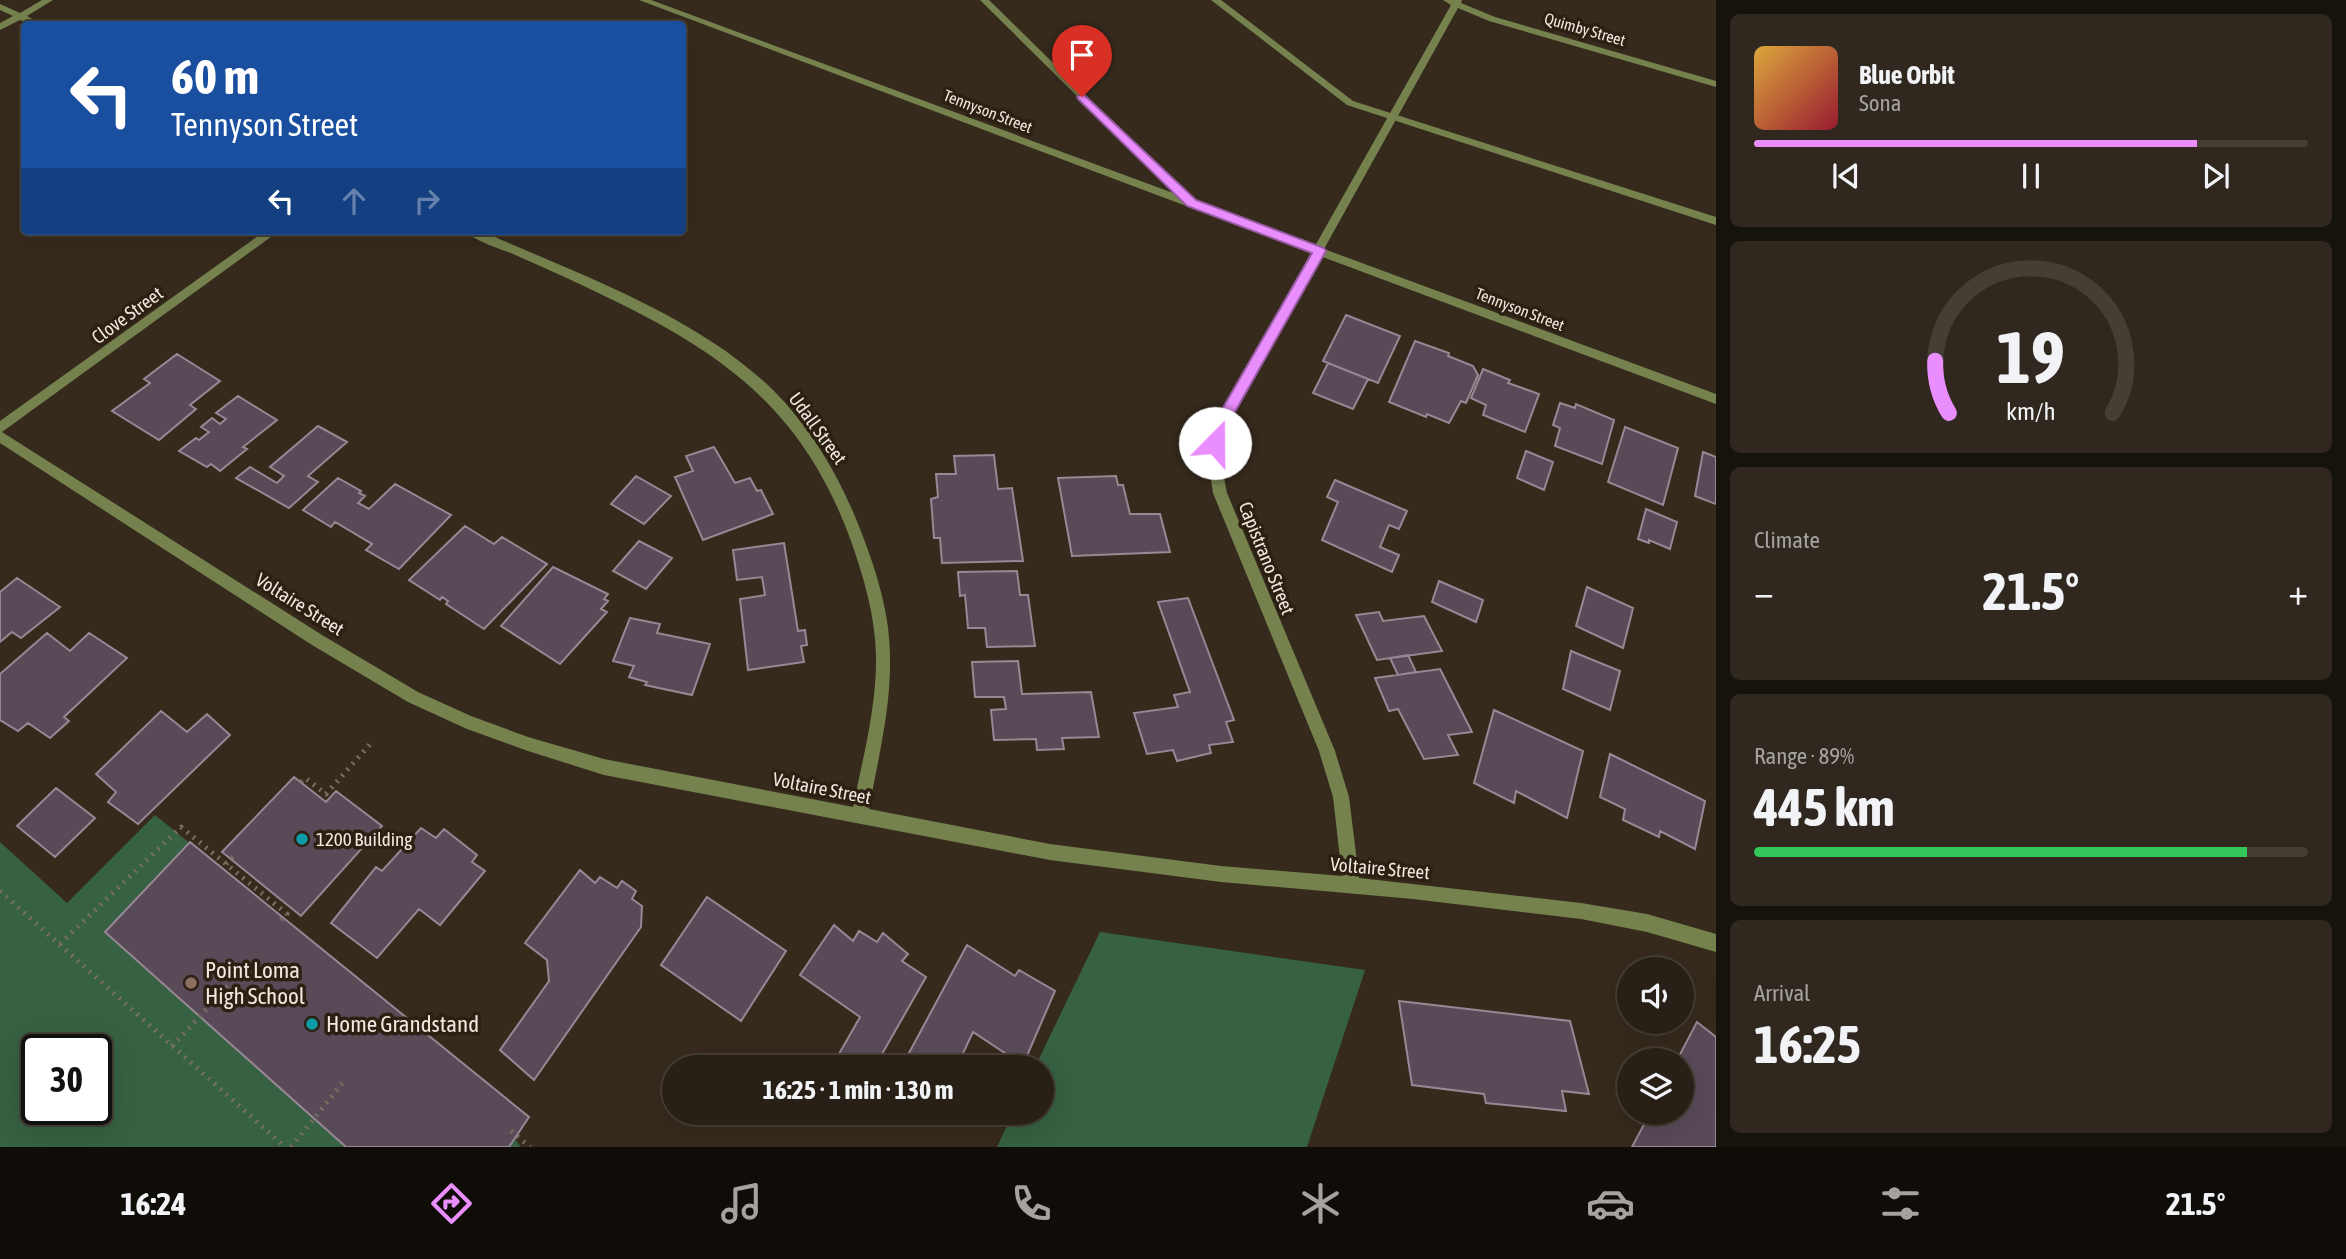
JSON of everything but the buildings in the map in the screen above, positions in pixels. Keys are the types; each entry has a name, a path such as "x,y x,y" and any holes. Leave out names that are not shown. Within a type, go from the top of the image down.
{"street":[{"path":"0,27 50,0"},
{"name":"Tennyson Street","path":"643,0 1716,399"},
{"path":"984,0 1191,203"},
{"path":"1215,0 1350,103 1716,221"},
{"name":"Capistrano Street","path":"1352,887 1341,797 1327,751 1230,522 1215,465 1215,443 1220,425 1320,251 1453,2"},
{"name":"Quimby Street","path":"1453,2 1492,19 1716,83"},
{"path":"0,7 31,21"},
{"name":"Clove Street","path":"0,428 268,235"},
{"name":"Udall Street","path":"480,235 641,310 717,354 766,392 796,426 822,462 838,490 864,558 883,639 881,696 859,817"},
{"name":"Voltaire Street","path":"0,437 317,640 413,697 467,722 604,767 1050,852 1133,864 1581,911 1647,923 1716,943"}],"path":[{"path":"301,782 305,778 326,794 371,743"},
{"path":"60,944 180,827 287,914 280,921"},
{"path":"226,864 233,857"},
{"path":"0,891 285,1147"},
{"path":"172,1046 228,986"},
{"path":"291,1147 344,1081"},
{"path":"511,1131 530,1147"}],"green space":[{"name":"Point Loma High School","path":"155,815 529,1117 515,1139 521,1147 0,1147 0,842 67,903"},
{"path":"1100,932 1365,970 1307,1147 997,1147 1007,1125 1054,1125 1054,1055 1041,1055"}],"place":[{"name":"1200 Building","path":"302,839"},
{"name":"Point Loma High School","path":"191,983"},
{"name":"Home Grandstand","path":"312,1024"}],"route":[{"path":"1082,97 1191,203 1320,251 1220,425 1215,443"}]}
